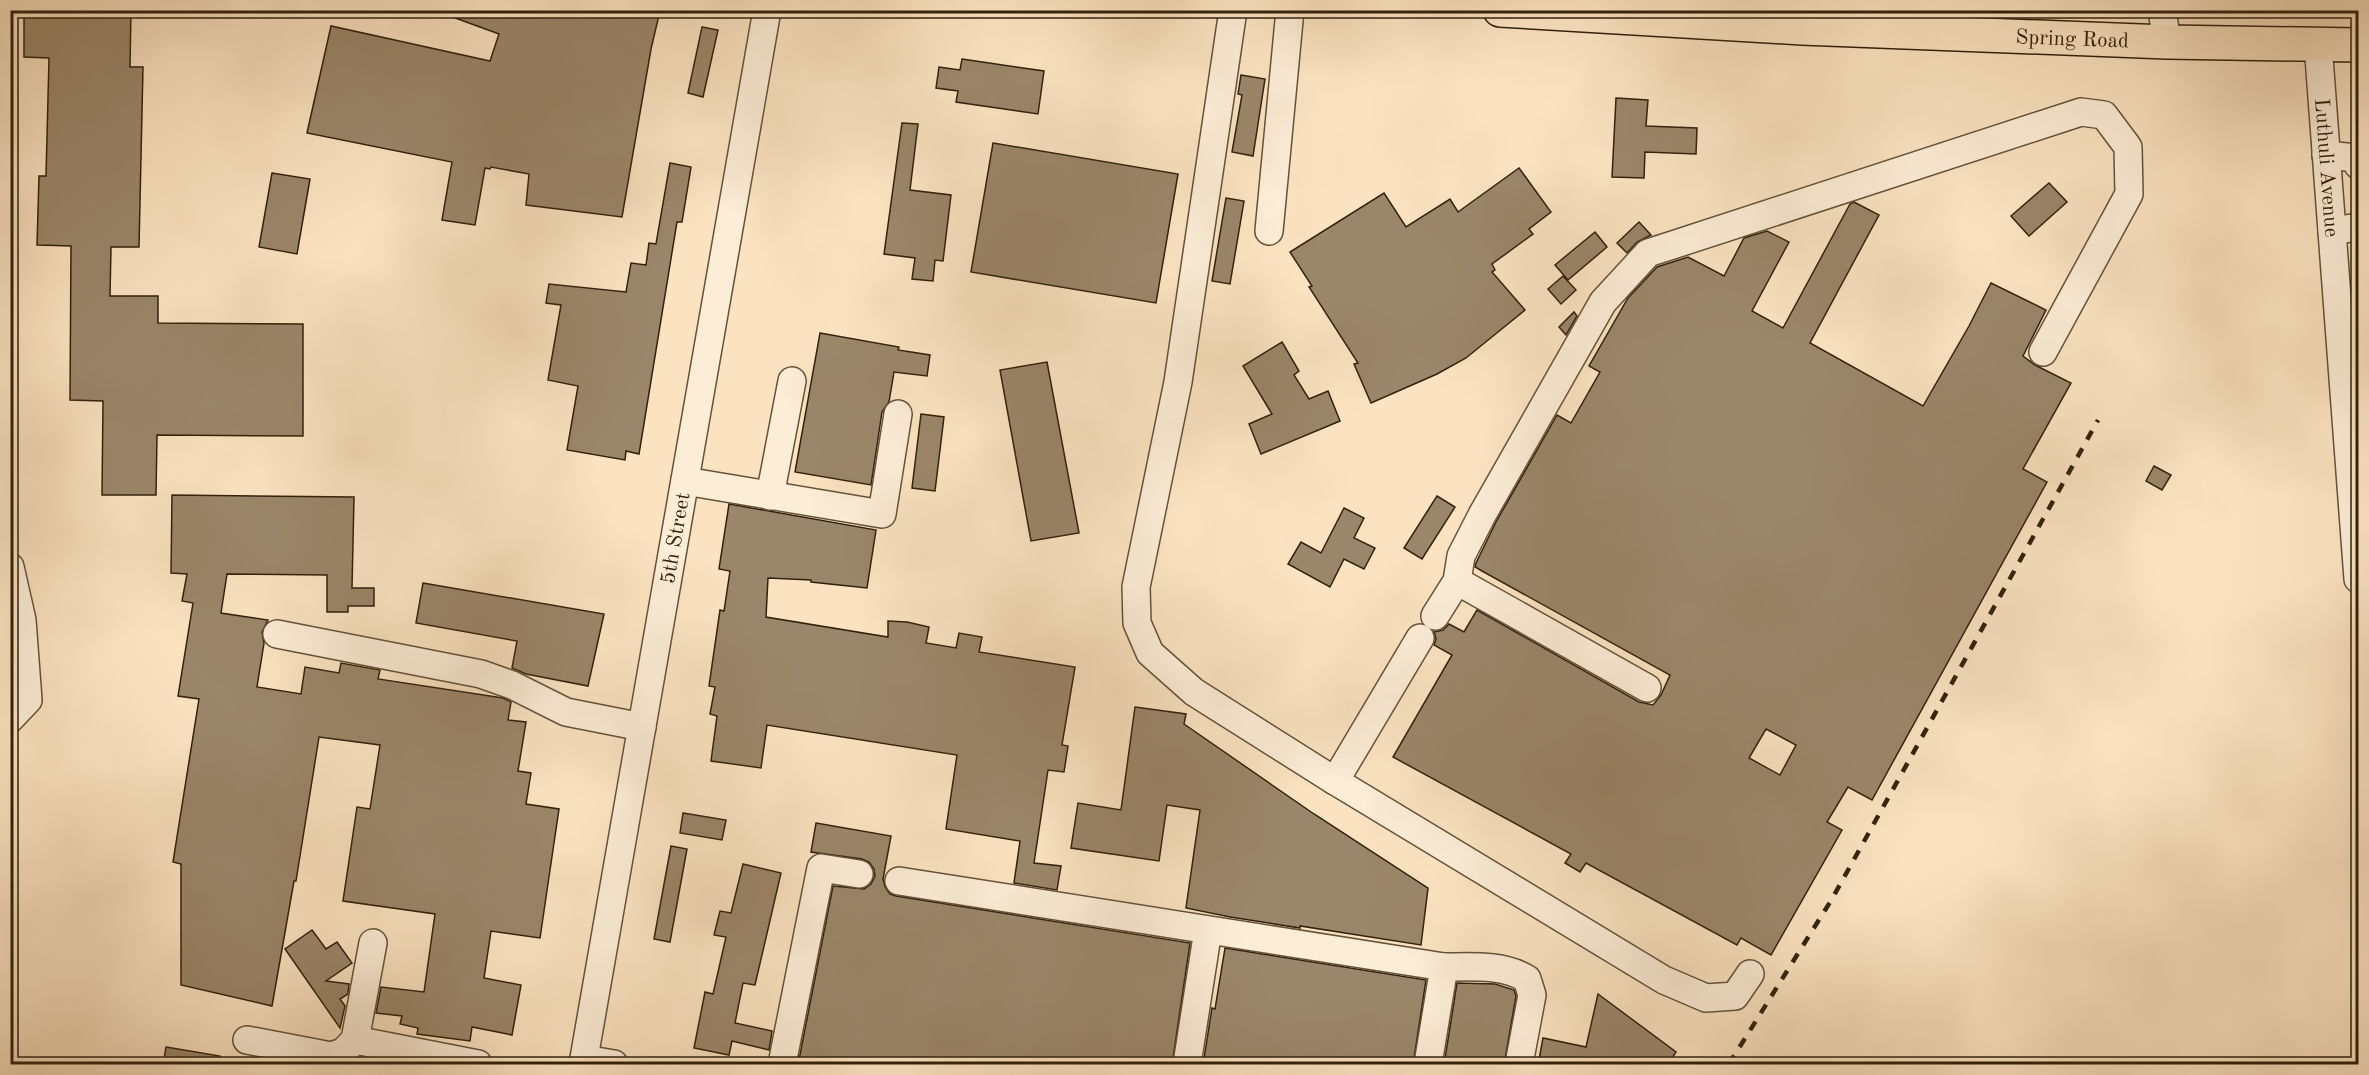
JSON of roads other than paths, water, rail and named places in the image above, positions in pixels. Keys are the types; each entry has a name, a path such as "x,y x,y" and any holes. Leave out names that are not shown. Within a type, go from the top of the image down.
{"main road":[{"name":"Spring Road","path":"1500,10 1746,18 2167,42 2358,45"}],"street":[{"name":"5th Street","path":"583,1062 767,10"},
{"path":"1233,10 1178,382 1136,587 1137,623 1150,653 1194,692 1335,781 1664,980 1706,998 1735,996 1750,974"},
{"path":"1269,231 1290,10"},
{"path":"2162,10 2167,42"},
{"name":"Luthuli Avenue","path":"2318,44 2331,231 2351,381 2358,579"},
{"path":"1335,781 1457,581 1461,556 1482,515 1603,302 1648,254 2081,112 2104,115 2128,147 2129,194 2043,352"},
{"path":"2326,155 2357,158 2358,165"},
{"path":"2331,231 2358,227"},
{"path":"770,496 792,381"},
{"path":"685,481 882,514 898,414"},
{"path":"10,567 22,620 28,700 10,719"},
{"path":"1457,581 1647,688"},
{"path":"277,634 482,674 512,685 566,712 642,727"},
{"path":"782,1065 821,868 859,874"},
{"path":"899,882 1444,967 1493,968 1517,973 1527,980 1532,995 1518,1065"},
{"path":"1187,1065 1208,930"},
{"path":"247,1041 331,1056 343,1052 355,1040 373,942"},
{"path":"1428,1065 1444,967"},
{"path":"355,1040 478,1065"},
{"path":"583,1062 614,1065"}],"railway":[{"path":"1729,1064 1832,899 2098,420"}]}
